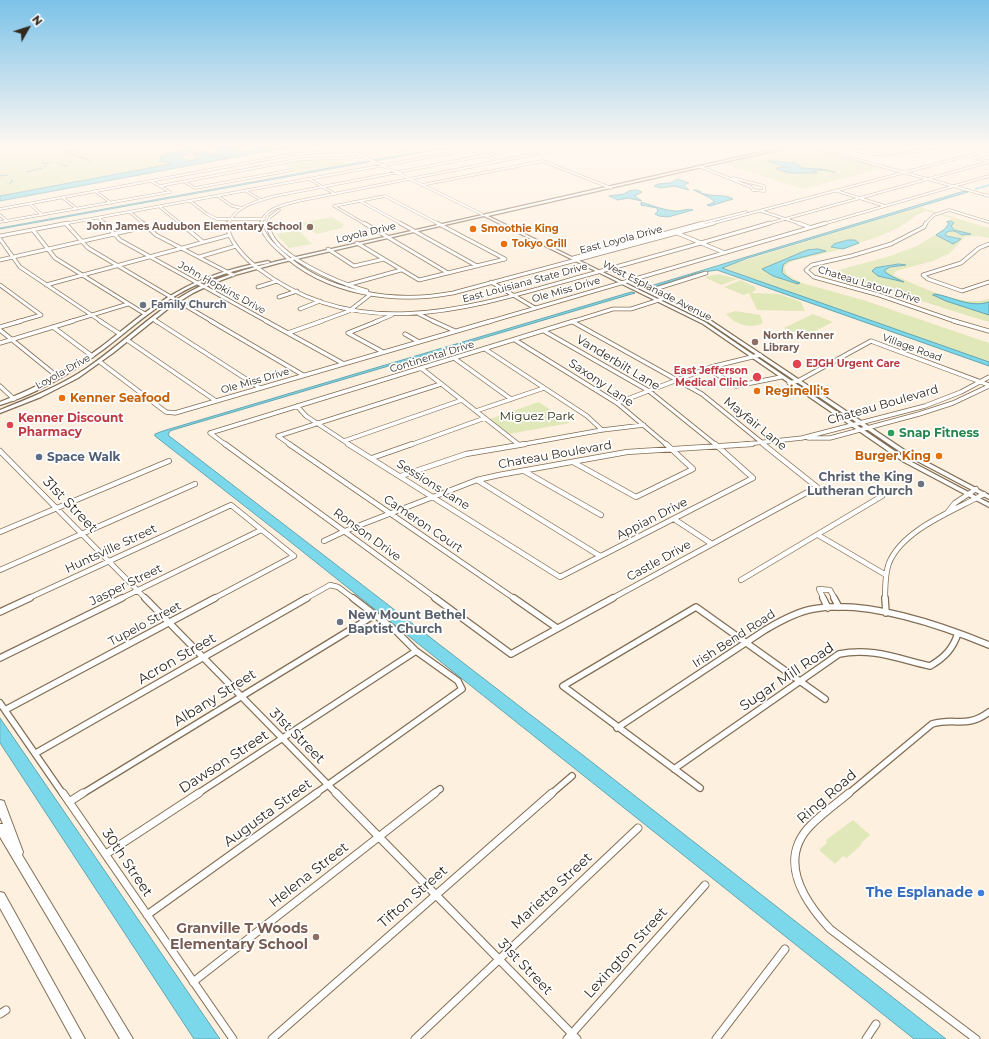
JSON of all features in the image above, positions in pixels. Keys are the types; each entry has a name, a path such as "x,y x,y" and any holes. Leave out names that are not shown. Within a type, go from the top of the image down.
{"highway":[{"path":"0,804 25,871"},
{"path":"0,828 127,1039"},
{"path":"0,897 79,1039"}],"main road":[{"name":"Loyola Drive","path":"0,412 66,383 100,362 177,301 204,287 234,275 295,257 574,194"},
{"name":"West Esplanade Avenue","path":"486,215 511,225 563,250 575,258 581,259 663,298 672,305 704,323 776,374 901,458 989,505"},
{"name":"West Esplanade Avenue","path":"486,215 658,300 698,314 904,452 986,495"},
{"path":"507,226 511,225"},
{"path":"523,234 528,233"},
{"path":"540,242 545,241"},
{"path":"559,251 563,250"},
{"path":"275,260 282,258 284,255"},
{"name":"Loyola Drive","path":"0,404 27,393 58,377 92,356 145,314 170,297 197,283 226,272 275,260 289,259"},
{"path":"258,268 294,262"},
{"path":"145,314 153,319"},
{"path":"687,314 698,314"},
{"path":"120,334 127,340"},
{"path":"92,356 100,362"},
{"path":"763,365 771,367 774,366 773,364"},
{"path":"776,374 775,370 784,371"},
{"path":"58,377 66,383"},
{"path":"801,390 815,398 825,399"},
{"path":"13,407 32,396 31,394 27,393"},
{"path":"818,402 835,406"},
{"path":"824,406 831,406 846,413"},
{"path":"880,444 894,451 904,452"},
{"path":"901,458 908,458 932,467"},
{"path":"913,465 936,474 945,474"}],"street":[{"path":"0,209 82,194"},
{"path":"99,194 111,202"},
{"path":"0,222 155,194"},
{"path":"0,236 226,194"},
{"path":"252,194 261,200"},
{"path":"46,285 230,235 228,226 230,220 242,208 280,194"},
{"path":"190,201 213,217 230,220 262,220 268,219 277,211 291,205 334,194"},
{"path":"262,220 272,210 287,204 334,194"},
{"name":"West Esplanade Avenue","path":"442,194 486,215"},
{"name":"West Esplanade Avenue","path":"446,194 486,215"},
{"name":"East Loyola Drive","path":"262,220 261,225 265,234 284,255 294,262 334,283 372,294 399,298 430,297 453,293 672,231 810,194"},
{"name":"East Loyola Drive","path":"581,259 823,194"},
{"path":"848,194 885,206"},
{"name":"East Louisiana State Drive","path":"230,235 236,246 253,265 277,281 320,302 351,310 394,314 419,314 463,309 873,194"},
{"name":"Ole Miss Drive","path":"100,362 166,412 170,413 344,364 925,194"},
{"path":"218,196 232,206 242,208"},
{"path":"358,243 419,280 448,273 477,266 504,259 385,196 334,206 448,273"},
{"path":"63,198 77,208"},
{"path":"360,201 477,266"},
{"path":"30,204 42,215"},
{"path":"160,207 203,242"},
{"path":"756,209 810,228"},
{"name":"Chateau Latour Drive","path":"989,222 949,210 934,215 928,220 924,227 897,241 857,255 812,266 806,270 814,277 879,295 940,317 989,331"},
{"path":"130,212 145,227 156,234 234,275"},
{"path":"0,215 7,221"},
{"name":"John Hopkins Drive","path":"99,218 120,240 344,364"},
{"name":"East Loyola Drive","path":"268,219 268,227 274,238 295,257 316,270 372,294 429,294 448,291 575,258"},
{"path":"66,224 88,248 116,266 303,375"},
{"path":"0,260 145,227"},
{"path":"33,230 55,258 145,314"},
{"path":"672,231 725,253"},
{"path":"0,239 20,266 120,334"},
{"path":"989,244 983,245 958,265 923,275 928,279 962,291 989,282"},
{"path":"199,257 236,246"},
{"path":"329,250 354,266 384,259"},
{"path":"347,284 401,270"},
{"path":"649,291 706,273"},
{"path":"488,280 535,308"},
{"path":"258,287 277,281"},
{"path":"0,284 41,315 0,328 11,339 58,377"},
{"path":"279,297 297,291"},
{"path":"288,333 351,310 372,294"},
{"name":"Continental Drive","path":"210,433 612,309 631,309 663,298"},
{"path":"300,308 320,302"},
{"path":"0,343 128,304"},
{"path":"383,352 348,333 394,314"},
{"path":"419,314 455,331"},
{"path":"153,319 260,388"},
{"name":"Mayfair Lane","path":"573,322 702,394 817,487"},
{"path":"53,327 92,356"},
{"name":"Vanderbilt Lane","path":"544,330 649,391 719,447 753,478"},
{"path":"405,334 419,342"},
{"path":"127,340 216,401"},
{"name":"Saxony Lane","path":"515,340 617,403 671,448 693,469 636,497 573,462"},
{"name":"Village Road","path":"790,382 798,381 871,341 989,386"},
{"path":"485,349 587,416 602,430"},
{"path":"617,403 708,369 760,355"},
{"path":"454,358 511,399"},
{"path":"421,368 518,444"},
{"path":"708,369 736,386 781,377"},
{"name":"Chateau Boulevard","path":"802,438 912,410 961,392 989,377"},
{"path":"317,424 441,384"},
{"path":"0,386 14,398"},
{"name":"Chateau Boulevard","path":"324,541 477,480 627,452 671,448 719,447 802,438 830,438 919,414 970,396 989,386"},
{"path":"476,411 544,388"},
{"path":"961,392 970,396"},
{"path":"953,395 962,399"},
{"path":"344,441 462,400"},
{"name":"Sessions Lane","path":"297,406 306,416 317,424 560,577"},
{"path":"912,410 919,414"},
{"path":"372,458 485,418"},
{"name":"Cameron Court","path":"317,424 278,436 557,628"},
{"path":"401,476 466,454 602,430 644,425"},
{"path":"822,432 830,438"},
{"name":"Ronson Drive","path":"210,433 511,654"},
{"name":"31st Street","path":"0,451 107,562 436,895 572,1037"},
{"path":"0,532 169,461"},
{"path":"524,471 601,515"},
{"name":"Appian Drive","path":"560,577 753,478"},
{"path":"477,480 600,556"},
{"path":"0,570 195,484"},
{"name":"Castle Drive","path":"511,654 817,487"},
{"path":"947,513 955,503 976,490"},
{"path":"886,613 886,575 892,556 897,548 914,533 947,513 956,510 976,498 986,495"},
{"path":"741,580 882,496"},
{"name":"Huntsville Street","path":"0,612 231,505 261,530"},
{"path":"674,519 712,544"},
{"name":"Tupelo Street","path":"5,710 294,556 261,530"},
{"name":"Jasper Street","path":"0,658 261,530"},
{"path":"818,535 886,575"},
{"name":"Acron Street","path":"36,753 203,659 330,585 338,587 371,612 373,616"},
{"path":"828,608 819,590 821,588 830,590 839,607"},
{"path":"700,788 617,728 563,686 696,607 825,699"},
{"name":"Irish Bend Road","path":"617,728 782,620 814,609 839,607 901,616 958,633 989,645"},
{"path":"373,616 383,621 416,651"},
{"name":"Albany Street","path":"70,802 240,696 373,616"},
{"name":"Sugar Mill Road","path":"674,769 839,654 847,651 878,653 930,666 948,654 956,643 958,633"},
{"name":"Augusta Street","path":"147,915 462,689 459,686 458,681 416,651"},
{"name":"Dawson Street","path":"106,854 416,651"},
{"name":"30th Street","path":"0,702 233,1039"},
{"name":"Ring Road","path":"976,1039 830,929 805,899 795,871 795,858 797,846 805,831 811,825 932,724 952,721 964,723 974,722 989,712"},
{"name":"Tifton Street","path":"272,1039 572,776"},
{"name":"Helena Street","path":"193,982 440,789"},
{"name":"Marietta Street","path":"415,1039 638,828"},
{"name":"Lexington Street","path":"572,1037 705,885"},
{"path":"716,1039 785,949"},
{"path":"866,1039 876,1024"}],"green space":[{"path":"920,207 989,228 989,238 979,236 965,237 950,253 933,261 896,271 893,275 928,290 965,301 989,299 989,322 837,275 835,271 890,256 917,246 947,227 951,218 926,211 917,215 900,227 880,236 835,251 792,261 784,267 787,275 802,283 863,300 989,343 989,362 724,268 729,265"},
{"path":"332,217 344,224 342,228 317,234 300,223"},
{"path":"299,230 312,244 289,248 276,234"},
{"path":"718,274 738,279 721,285 704,277"},
{"path":"741,280 755,287 756,290 751,293 779,294 801,302 805,311 757,310 749,293 744,295 724,287"},
{"path":"735,311 760,315 763,323 748,326 738,323 726,314"},
{"path":"813,314 833,322 805,336 784,328"},
{"name":"Miguez Park","path":"539,402 570,423 509,434 490,419"},
{"path":"853,820 870,835 847,858 843,856 835,864 819,850 827,843 826,840"}],"water":[{"path":"8,194 35,194 0,201 0,196"},
{"path":"184,194 190,194 0,229"},
{"path":"637,194 634,196 642,201 628,198 618,200 609,196"},
{"path":"703,194 730,197 733,199 710,206 707,205 715,202"},
{"path":"953,194 960,194 748,258 722,268 989,362 989,366 717,270 697,273 651,288 648,287"},
{"path":"641,203 673,211 693,210 668,217 659,216 655,214 658,211 657,208 641,205"},
{"path":"951,221 954,223 951,226 954,230 971,234 962,235 954,231 947,232 945,235 961,239 953,244 936,235 945,229 949,223 947,222"},
{"path":"848,240 855,240 859,243 843,249 831,247 834,244"},
{"path":"818,249 826,251 788,261 783,265 782,273 792,280 800,283 798,284 773,276 762,269 807,250"},
{"path":"899,264 906,265 890,267 885,270 885,272 904,282 878,276 872,271 875,268"},
{"path":"632,292 635,293 176,429 170,431 168,435 584,756 946,1039 914,1039 288,540 155,436 155,434 163,431"},
{"path":"935,294 968,303 982,304 989,302 989,315 946,301 933,295"},
{"path":"0,718 220,1039 194,1039 0,743"}],"place":[{"name":"John James Audubon Elementary School","path":"310,227"},
{"name":"Smoothie King","path":"473,229"},
{"name":"Tokyo Grill","path":"504,244"},
{"name":"Family Church","path":"143,305"},
{"name":"North Kenner Library","path":"755,342"},
{"name":"EJGH Urgent Care","path":"797,364"},
{"name":"East Jefferson Medical Clinic","path":"757,377"},
{"name":"Reginelli's","path":"757,391"},
{"name":"Kenner Seafood","path":"62,398"},
{"name":"Kenner Discount Pharmacy","path":"10,425"},
{"name":"Snap Fitness","path":"891,433"},
{"name":"Burger King","path":"939,456"},
{"name":"Space Walk","path":"39,457"},
{"name":"Christ the King Lutheran Church","path":"921,484"},
{"name":"New Mount Bethel Baptist Church","path":"340,622"},
{"name":"The Esplanade","path":"981,893"},
{"name":"Granville T Woods Elementary School","path":"316,937"}]}
